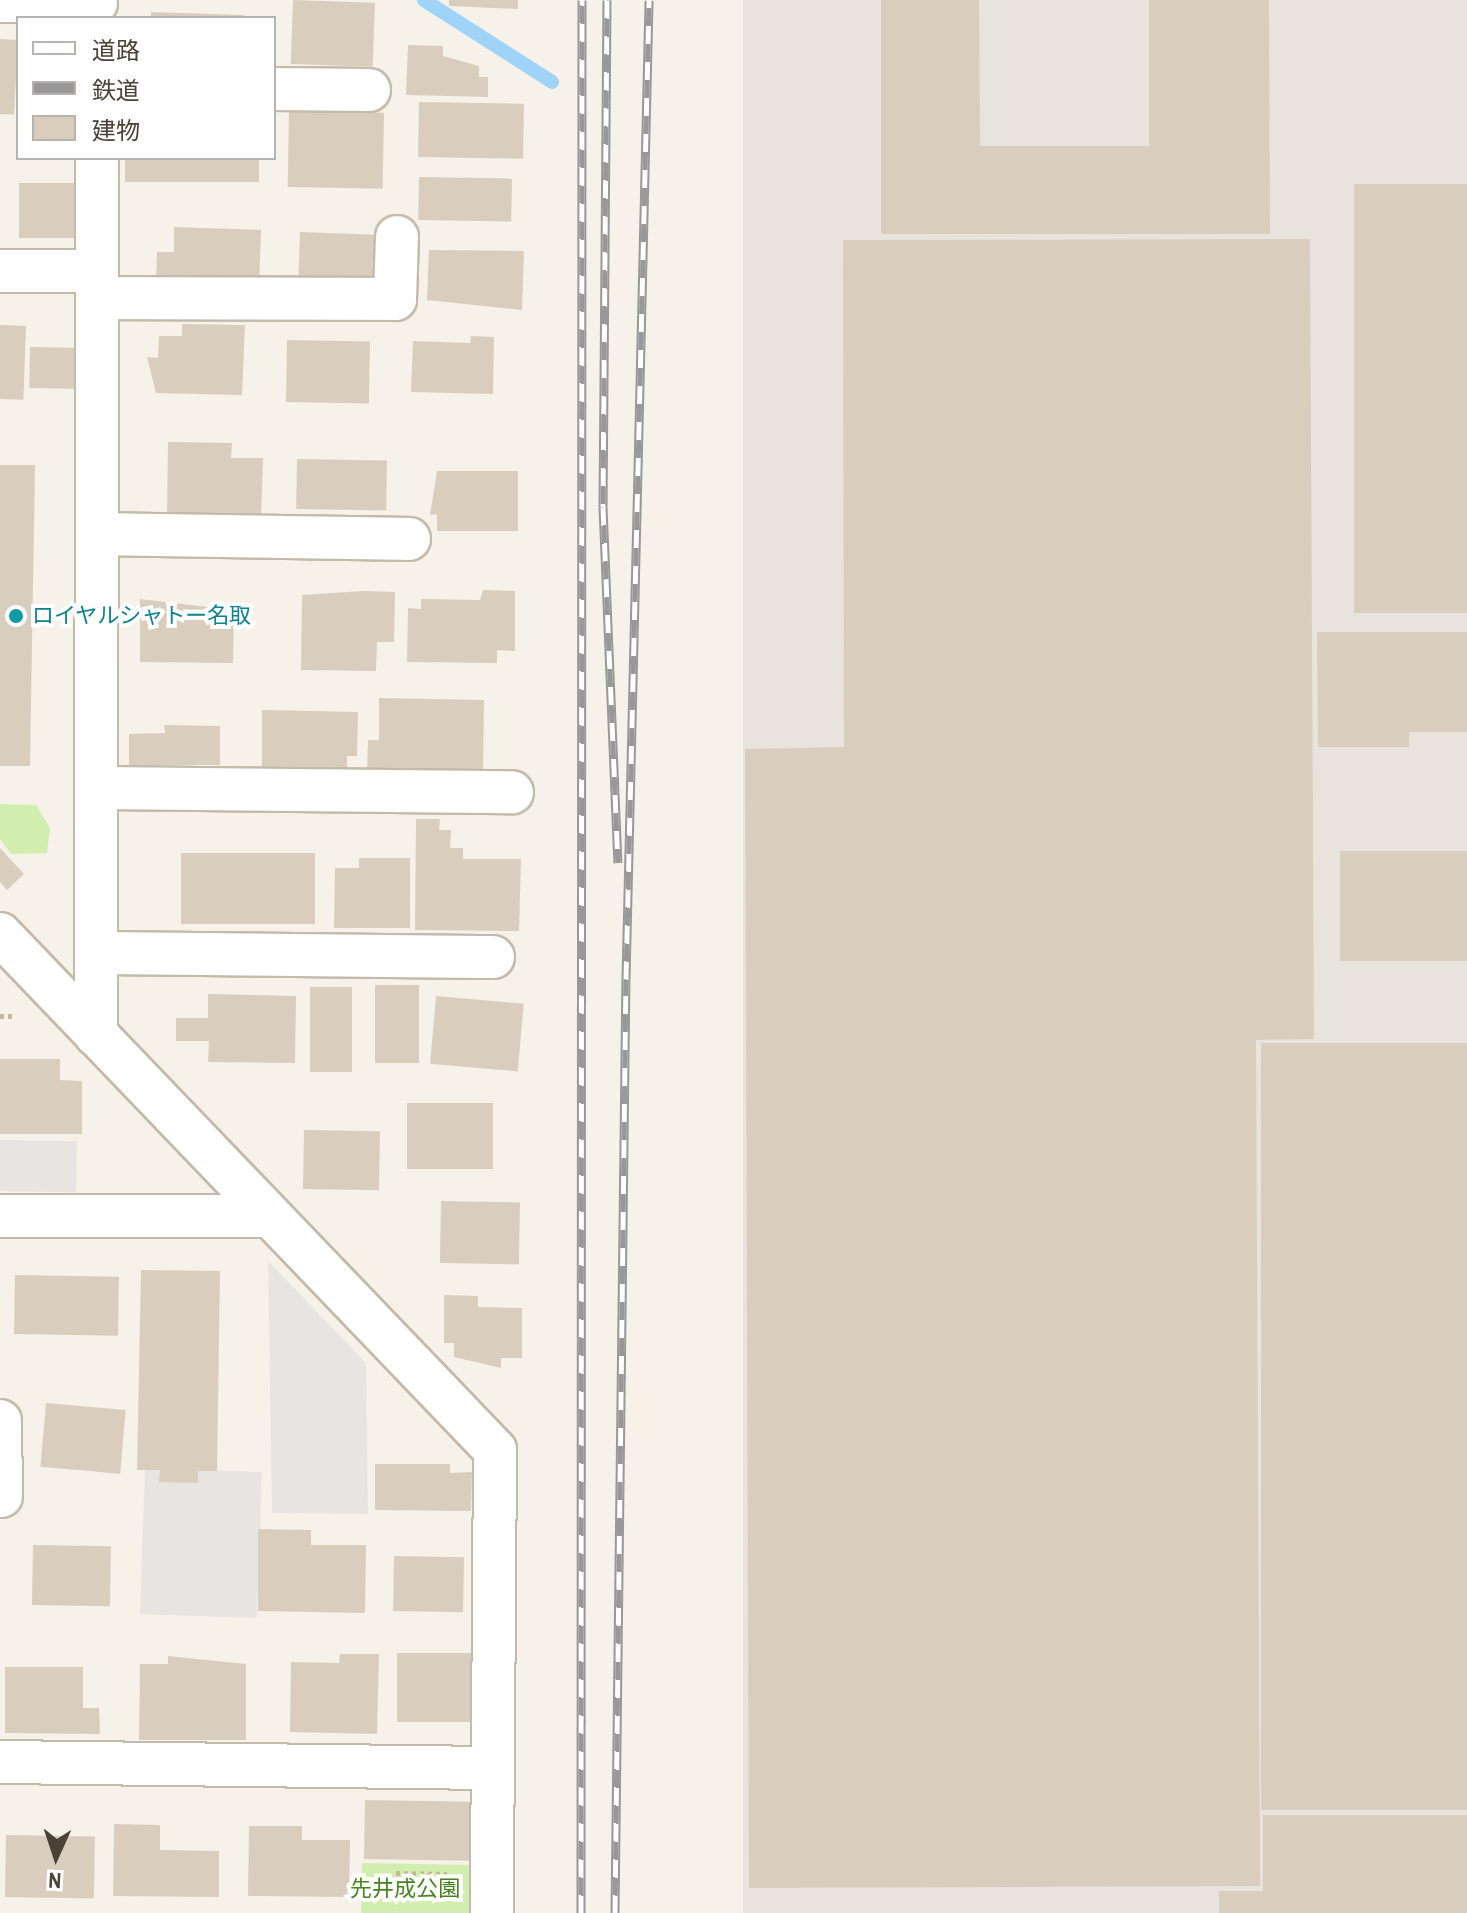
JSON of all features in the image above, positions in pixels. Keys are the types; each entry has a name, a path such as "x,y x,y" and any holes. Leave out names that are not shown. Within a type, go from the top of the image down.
{"street":[{"path":"0,1 96,7"},
{"path":"276,89 369,90"},
{"path":"96,1035 100,953 97,160"},
{"path":"0,271 97,285 395,299 397,237"},
{"path":"98,534 409,539"},
{"path":"100,788 512,792"},
{"path":"0,934 495,1450 492,1913"},
{"path":"100,953 493,957"},
{"path":"0,1216 270,1216"},
{"path":"0,1421 1,1496"},
{"path":"0,1762 491,1768"}],"shaded area":[{"path":"743,0 1467,0 1467,1913 743,1913"},
{"path":"0,1140 77,1141 76,1192 0,1191"},
{"path":"268,1261 366,1363 368,1514 272,1513"},
{"path":"145,1468 262,1472 257,1618 140,1614"}],"green space":[{"path":"0,804 36,805 50,828 47,853 11,854 0,839"},
{"name":"先井成公園","path":"362,1863 477,1865 476,1913 361,1913"}],"building":[{"path":"293,0 375,3 373,67 291,64"},
{"path":"449,0 518,0 518,9 449,6"},
{"path":"881,0 979,0 980,146 1149,146 1149,0 1269,0 1270,234 881,234"},
{"path":"151,12 244,15 244,16 151,16"},
{"path":"0,39 16,40 14,115 0,114"},
{"path":"408,45 443,46 443,56 479,66 479,77 488,77 488,97 406,95"},
{"path":"419,102 524,104 523,159 418,157"},
{"path":"289,111 384,113 383,189 288,187"},
{"path":"125,160 259,160 259,182 125,182"},
{"path":"419,177 512,179 511,222 418,220"},
{"path":"19,183 74,183 74,238 19,238"},
{"path":"1354,184 1467,184 1467,613 1354,613"},
{"path":"174,227 261,230 259,285 156,282 157,252 174,252"},
{"path":"300,232 384,235 382,286 298,283"},
{"path":"1310,239 1314,1039 1256,1040 1260,1886 749,1888 745,749 844,747 843,240"},
{"path":"429,250 524,251 522,310 427,300"},
{"path":"182,324 245,325 242,395 156,393 147,357 158,358 159,336 182,336"},
{"path":"0,325 26,326 23,400 0,399"},
{"path":"471,336 494,337 493,394 411,392 413,341 470,343"},
{"path":"287,340 370,341 369,403 286,402"},
{"path":"30,347 88,348 87,389 29,388"},
{"path":"168,442 232,443 231,458 263,458 261,519 167,517"},
{"path":"297,459 387,461 386,511 296,509"},
{"name":"ロイヤルシャトー名取","path":"0,465 35,465 30,766 0,766"},
{"path":"437,471 518,471 518,531 437,531 437,514 430,515"},
{"path":"483,590 515,591 515,651 497,650 497,663 407,662 408,608 421,609 421,599 480,600"},
{"path":"395,592 394,642 377,642 376,671 301,670 302,595"},
{"path":"140,599 234,610 233,663 140,662"},
{"path":"1317,632 1467,632 1467,732 1409,732 1409,747 1318,747"},
{"path":"379,698 484,700 483,775 367,773 368,740 379,740"},
{"path":"262,710 358,712 357,756 347,756 347,769 262,768"},
{"path":"164,725 220,726 220,765 129,765 129,734 165,733"},
{"path":"416,819 440,819 439,830 451,830 450,848 463,848 463,859 521,859 519,931 415,930"},
{"path":"0,848 24,874 7,890 0,882"},
{"path":"1340,851 1467,851 1467,961 1340,961"},
{"path":"181,853 315,853 315,924 181,924"},
{"path":"359,858 410,858 410,928 334,928 335,868 359,868"},
{"path":"375,985 419,985 419,1063 375,1063"},
{"path":"310,987 352,987 352,1072 310,1072"},
{"path":"208,994 296,996 295,1063 208,1062 209,1041 176,1041 176,1018 208,1018"},
{"path":"436,996 524,1004 518,1071 430,1064"},
{"path":"1261,1043 1467,1043 1467,1810 1261,1810"},
{"path":"0,1059 60,1059 60,1080 82,1081 82,1134 0,1134"},
{"path":"407,1103 493,1103 493,1169 407,1169"},
{"path":"304,1130 380,1131 379,1190 303,1189"},
{"path":"441,1201 520,1202 519,1264 440,1263"},
{"path":"141,1270 220,1271 217,1471 198,1471 198,1483 159,1482 160,1470 137,1470"},
{"path":"15,1275 119,1277 118,1336 14,1334"},
{"path":"444,1295 478,1296 478,1307 522,1308 522,1358 501,1358 501,1368 454,1357 454,1343 444,1343"},
{"path":"46,1403 126,1410 120,1474 40,1467"},
{"path":"375,1464 450,1464 450,1473 472,1472 471,1511 375,1510"},
{"path":"258,1529 311,1530 311,1545 366,1545 365,1613 258,1611"},
{"path":"33,1545 111,1546 110,1606 32,1605"},
{"path":"394,1556 464,1557 463,1612 393,1611"},
{"path":"397,1653 476,1653 476,1722 397,1722"},
{"path":"340,1654 379,1654 377,1734 290,1732 291,1662 339,1663"},
{"path":"168,1656 246,1664 246,1740 139,1740 140,1664 168,1664"},
{"path":"5,1667 83,1667 83,1708 99,1708 100,1734 5,1733"},
{"path":"365,1800 471,1802 470,1861 364,1859"},
{"path":"1263,1815 1467,1815 1467,1913 1219,1913 1219,1891 1263,1891"},
{"path":"114,1824 160,1825 160,1850 219,1851 219,1897 113,1896"},
{"path":"249,1826 302,1826 302,1840 350,1840 349,1897 248,1896"},
{"path":"6,1835 95,1837 94,1899 5,1897"}],"waterway":[{"path":"424,0 552,82"}],"railway":[{"path":"581,1913 582,0"},
{"path":"607,0 603,507 618,863"},
{"path":"615,1913 626,979 649,0"}],"place":[{"name":"ロイヤルシャトー名取","path":"16,616"}]}
